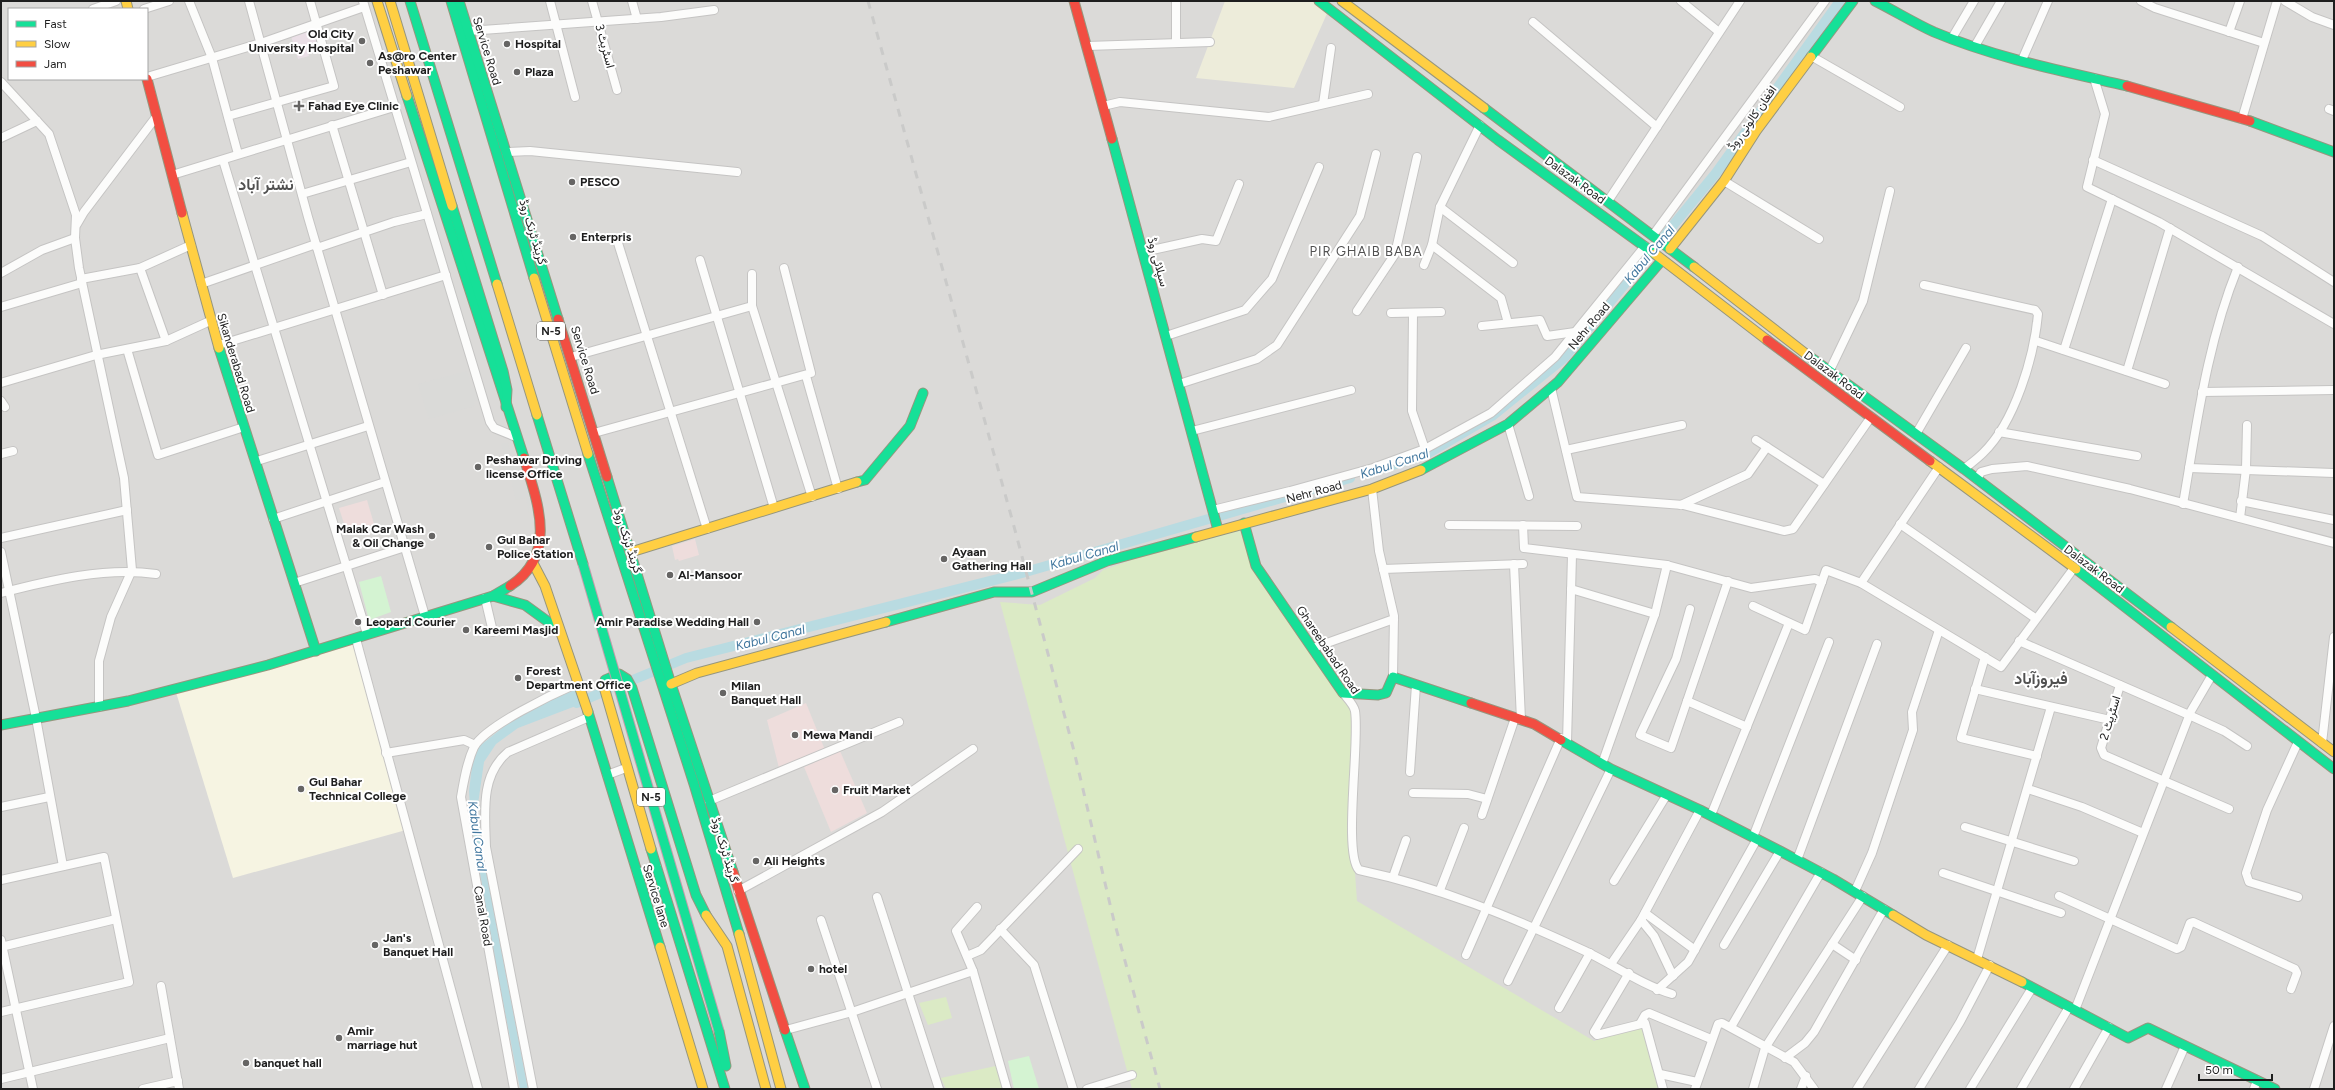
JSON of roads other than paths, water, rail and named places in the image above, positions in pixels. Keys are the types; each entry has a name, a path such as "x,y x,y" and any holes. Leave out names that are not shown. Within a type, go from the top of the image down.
{"main road":[{"path":"1,725 99,707 244,672 356,639 489,597 523,576 534,565 539,540 538,509 377,1"},
{"path":"390,1 503,371 507,390 506,407"},
{"name":"N-5","path":"410,1 579,549 719,1031 731,1089"},
{"name":"گرینڈ ٹرنک روڈ","path":"451,1 589,457 658,660 668,682 781,1089"},
{"name":"Service Road","path":"460,1 468,31 631,552 658,660"},
{"name":"سپلائی روڈ","path":"1074,1 1218,529"},
{"name":"Dalazak Road","path":"1319,1 1480,125 1646,247 2074,568 2334,769"},
{"path":"1329,9 1335,1"},
{"name":"Dalazak Road","path":"1342,1 1608,200 1829,372 1964,469 2334,752"},
{"name":"افغان کالونی روڈ","path":"1668,247 1724,181 1756,131 1853,1"},
{"path":"1875,1 1934,32 1975,46 2022,60 2164,95 2298,138 2334,152"},
{"name":"Sikanderabad Road","path":"147,80 210,321 219,345 244,427 257,461 273,519 316,651"},
{"name":"Nehr Road","path":"668,682 994,592 1032,592 1107,562 1218,529 1372,489 1429,467 1508,424 1551,388 1660,259"},
{"path":"631,552 866,480 910,426 923,393"},
{"name":"Ghareebabad Road","path":"1244,523 1256,566 1343,693"},
{"name":"Service lane","path":"534,565 545,586 558,629 588,713 703,1089"},
{"path":"489,597 525,605 558,629"},
{"path":"2212,675 2218,664"},
{"path":"725,1089 603,690 605,680 619,674 626,678 631,685 696,895 705,914 727,946 766,1089"},
{"path":"1343,693 1378,695 1386,693 1393,677 1518,719 1564,740 1611,769 1666,796 1711,815 1821,872 1926,934 1990,965 2128,1038 2148,1028 2185,1046 2256,1085 2275,1089"},
{"path":"668,682 776,999 805,1089"},
{"path":"758,1003 776,999"}],"street":[{"path":"96,8 116,1"},
{"path":"147,8 169,1"},
{"path":"190,1 212,58 238,154"},
{"path":"249,1 368,426 425,616"},
{"path":"228,116 334,86 310,1"},
{"path":"550,1 575,97"},
{"name":"اسٹریٹ 3","path":"592,1 617,90"},
{"path":"632,1 637,19"},
{"path":"1176,1 1176,43"},
{"path":"1680,1 1720,32"},
{"path":"1608,200 1740,1"},
{"path":"1654,236 1825,1"},
{"path":"1952,38 1974,1"},
{"path":"1975,46 2001,1"},
{"path":"2022,60 2048,1"},
{"path":"2141,1 2155,8 2264,43"},
{"path":"2229,32 2240,1"},
{"path":"2242,120 2264,43 2278,1"},
{"path":"2285,1 2312,17 2334,25"},
{"path":"148,78 317,24 364,4 490,422 494,428 516,436"},
{"path":"468,31 637,19 714,10"},
{"path":"1533,22 1656,127"},
{"path":"1087,46 1210,42"},
{"path":"1323,104 1331,48"},
{"path":"1812,56 1900,107"},
{"path":"2094,78 2103,103 2104,114 2087,187 2170,228 2334,324"},
{"path":"1,82 49,134 76,215 75,238 82,281 96,355 124,478 132,570 110,617 99,661 99,707"},
{"path":"1103,106 1120,102 1269,117 1368,94"},
{"path":"172,175 394,107"},
{"path":"76,227 84,212 156,117"},
{"path":"1,138 37,121"},
{"path":"332,125 383,295"},
{"path":"1424,265 1432,245 1440,207 1480,125"},
{"path":"506,152 530,151 737,172"},
{"path":"1179,384 1257,359 1277,345 1360,216 1376,154"},
{"path":"1357,311 1395,254 1417,157"},
{"path":"223,160 273,328 368,634"},
{"path":"2093,160 2262,236 2334,282"},
{"path":"302,194 411,162"},
{"path":"1166,336 1245,310 1272,279 1319,167"},
{"path":"1724,181 1819,239"},
{"path":"1143,252 1202,239 1216,241 1239,184"},
{"path":"1829,372 1863,301 1890,191"},
{"path":"2064,350 2112,199"},
{"path":"1440,207 1514,263"},
{"path":"201,284 255,265 365,233 394,222 427,214"},
{"path":"2127,371 2170,228"},
{"path":"1,273 42,250 75,238"},
{"path":"618,243 645,336 707,529"},
{"path":"1432,245 1501,298 1508,323"},
{"path":"1,307 82,281 140,268 191,246"},
{"path":"1213,510 1290,492 1373,468 1425,449 1491,413 1555,357 1646,247"},
{"path":"700,260 774,508"},
{"path":"2183,504 2208,358 2223,304 2238,267"},
{"path":"140,268 166,341"},
{"path":"594,433 777,384 812,373 784,268"},
{"path":"752,274 752,306 812,497"},
{"path":"219,345 446,275"},
{"path":"1924,285 2034,310 2038,314 2036,341 2018,393 1999,432 1984,452 1964,469"},
{"path":"571,357 752,306"},
{"path":"1391,313 1441,312"},
{"path":"1413,313 1412,410 1425,449"},
{"path":"1482,326 1540,320 1547,336 1576,332"},
{"path":"1,383 96,355 166,341 210,321"},
{"path":"2036,341 2165,384"},
{"path":"1916,434 1966,348"},
{"path":"127,349 158,455 244,427"},
{"path":"806,376 838,489"},
{"path":"1551,388 1577,497 1681,505 1784,531 1793,529 1871,417"},
{"path":"1192,431 1351,390"},
{"path":"2202,392 2334,390"},
{"path":"1508,424 1529,496"},
{"path":"1566,450 1682,425"},
{"path":"2240,518 2246,469 2247,425"},
{"path":"257,461 368,426"},
{"path":"1999,432 2137,456"},
{"path":"1756,440 1824,484"},
{"path":"1681,505 1748,474 1766,447"},
{"path":"1,454 13,451"},
{"path":"1976,479 1981,472 1992,469 2027,466 2240,518 2334,543"},
{"path":"1861,583 1939,467"},
{"path":"2189,468 2334,473"},
{"path":"273,519 385,482"},
{"path":"1372,489 1383,569 1394,619 1393,677"},
{"path":"2241,501 2334,520"},
{"path":"1,538 127,510"},
{"path":"1900,524 2035,618"},
{"path":"1449,525 1577,526"},
{"path":"1523,525 1524,548 1667,565 1751,588 1815,579 1822,582"},
{"path":"294,583 405,547"},
{"path":"1,552 5,592 36,718 49,797 63,866"},
{"path":"1466,955 1564,740 1572,554"},
{"path":"1482,815 1518,719 1514,564"},
{"path":"1383,569 1523,564"},
{"path":"1602,764 1655,614 1667,565"},
{"path":"1753,606 1805,630 1826,570 1861,583 2001,667 2035,618 2074,568"},
{"path":"5,592 93,574 132,570 156,574"},
{"path":"1690,609 1676,659 1640,735 1671,748 1728,581"},
{"path":"1571,590 1655,614"},
{"path":"489,597 494,632"},
{"path":"1312,648 1394,619"},
{"path":"1711,815 1789,623"},
{"path":"1753,1089 1765,1048 1832,944 1859,894 1913,730 1912,712 1940,630"},
{"path":"2322,743 2332,674 2334,637"},
{"path":"356,639 478,1089"},
{"path":"2019,641 2224,731 2247,746"},
{"path":"1658,990 1688,962 1755,838 1829,642"},
{"path":"1797,860 1877,644"},
{"path":"1985,657 1961,738 2037,756"},
{"path":"2021,1089 2072,1009 2110,918 2189,715 2212,675"},
{"path":"1410,772 1416,685"},
{"name":"اسٹریٹ 2","path":"2120,685 2101,752 2104,755 2164,780"},
{"name":"Canal Road","path":"514,1089 460,797 467,767 475,745 496,726 528,707 579,686"},
{"path":"1975,689 2110,720"},
{"name":"Ghareebabad Road","path":"1343,693 1355,710 1352,825 1354,859 1359,870 1393,877"},
{"path":"1687,701 1747,727"},
{"path":"1977,959 2052,707"},
{"path":"533,1089 486,847 485,815 488,779 497,761 508,752 588,713"},
{"path":"709,801 899,722"},
{"path":"386,753 464,740 475,745"},
{"path":"2298,742 2267,810 2246,872 2249,882 2298,897"},
{"path":"738,891 882,812 973,749"},
{"path":"607,775 626,768"},
{"path":"1508,981 1611,769"},
{"path":"2164,780 2229,809"},
{"path":"2028,788 2082,807 2143,833"},
{"path":"1413,793 1468,794 1487,799"},
{"path":"1614,881 1666,796"},
{"path":"1,807 49,797"},
{"path":"1611,964 1643,917 1700,810"},
{"path":"1965,827 2074,861"},
{"path":"1440,890 1464,828"},
{"path":"1406,840 1393,877 1440,890 1488,908 1590,953 1658,990 1672,994"},
{"path":"967,956 981,950 1078,849"},
{"path":"1724,945 1780,851"},
{"path":"1,880 104,857 129,982 1,1012"},
{"path":"637,873 657,867"},
{"path":"1731,1026 1821,872"},
{"path":"1943,874 2061,913"},
{"path":"2059,896 2177,949 2181,947 2190,923 2193,922 2295,968 2297,972 2291,989"},
{"path":"877,897 909,992 939,1089"},
{"path":"977,907 956,931 972,971 1007,1089"},
{"path":"1785,1058 1805,1043 1814,1032 1884,909"},
{"path":"1643,917 1695,950"},
{"path":"1643,917 1673,976"},
{"path":"33,1089 2,945 116,918"},
{"path":"821,920 877,1089"},
{"path":"1000,929 1034,965 1073,1089"},
{"path":"1832,944 1856,960"},
{"path":"1857,1089 1948,945"},
{"path":"1559,1008 1590,953"},
{"path":"1919,1089 1960,1022 1990,965"},
{"path":"786,1030 852,1012 972,971"},
{"path":"1629,973 1594,1032 1597,1036 1642,1022 1645,1015 1649,1013 1711,1039"},
{"path":"143,1089 178,1085 162,986"},
{"path":"1970,1089 2032,988"},
{"path":"1642,1022 1645,1023 1648,1028 1663,1089"},
{"path":"1660,1074 1696,1085 1711,1039 1718,1024 1731,1026 1765,1048 1794,1062 1806,1076 1814,1089"},
{"path":"2314,1089 2334,1026"},
{"path":"2074,1089 2109,1027"},
{"path":"1,1079 170,1038"},
{"path":"2166,1089 2185,1046"},
{"path":"1087,1089 1132,1075"},
{"path":"1801,1089 1806,1076"}],"water":[{"path":"577,689 581,704 518,728 496,744 484,762 477,811 495,918 528,1089 520,1089 495,961 471,820 469,791 473,758 477,748 506,725 534,707"}],"waterway":[{"name":"Kabul Canal","path":"1383,468 1427,454 1492,416 1564,358 1716,173 1840,1"},
{"name":"Kabul Canal","path":"623,684 686,658 1022,573 1350,478"},
{"name":"Kabul Canal","path":"577,703 608,690"}],"railway":[{"path":"868,1 1012,519 1074,751 1113,917 1160,1089"}],"place":[{"name":"Old City University Hospital","path":"362,41"},
{"name":"Hospital","path":"507,44"},
{"name":"As@ro Center Peshawar","path":"370,63"},
{"name":"Plaza","path":"517,72"},
{"name":"Fahad Eye Clinic","path":"299,106"},
{"name":"PESCO","path":"572,182"},
{"name":"Enterpris","path":"573,237"},
{"name":"Peshawar Driving license Office","path":"478,467"},
{"name":"Malak Car Wash & Oil Change","path":"432,536"},
{"name":"Gul Bahar Police Station","path":"489,547"},
{"name":"Ayaan Gathering Hall","path":"944,559"},
{"name":"Al-Mansoor","path":"670,575"},
{"name":"Leopard Courier","path":"358,622"},
{"name":"Amir Paradise Wedding Hall","path":"757,622"},
{"name":"Kareemi Masjid","path":"466,630"},
{"name":"Forest Department Office","path":"518,678"},
{"name":"Milan Banquet Hall","path":"723,693"},
{"name":"Mewa Mandi","path":"795,735"},
{"name":"Gul Bahar Technical College","path":"301,789"},
{"name":"Fruit Market","path":"835,790"},
{"name":"Ali Heights","path":"756,861"},
{"name":"Jan's Banquet Hall","path":"375,945"},
{"name":"hotel","path":"811,969"},
{"name":"Amir marriage hut","path":"339,1038"},
{"name":"banquet hall","path":"246,1063"}],"district":[{"name":"نشتر آباد","path":"266,184"},
{"name":"PIR GHAIB BABA","path":"1366,251"},
{"name":"فیروزآباد","path":"2041,678"}]}
